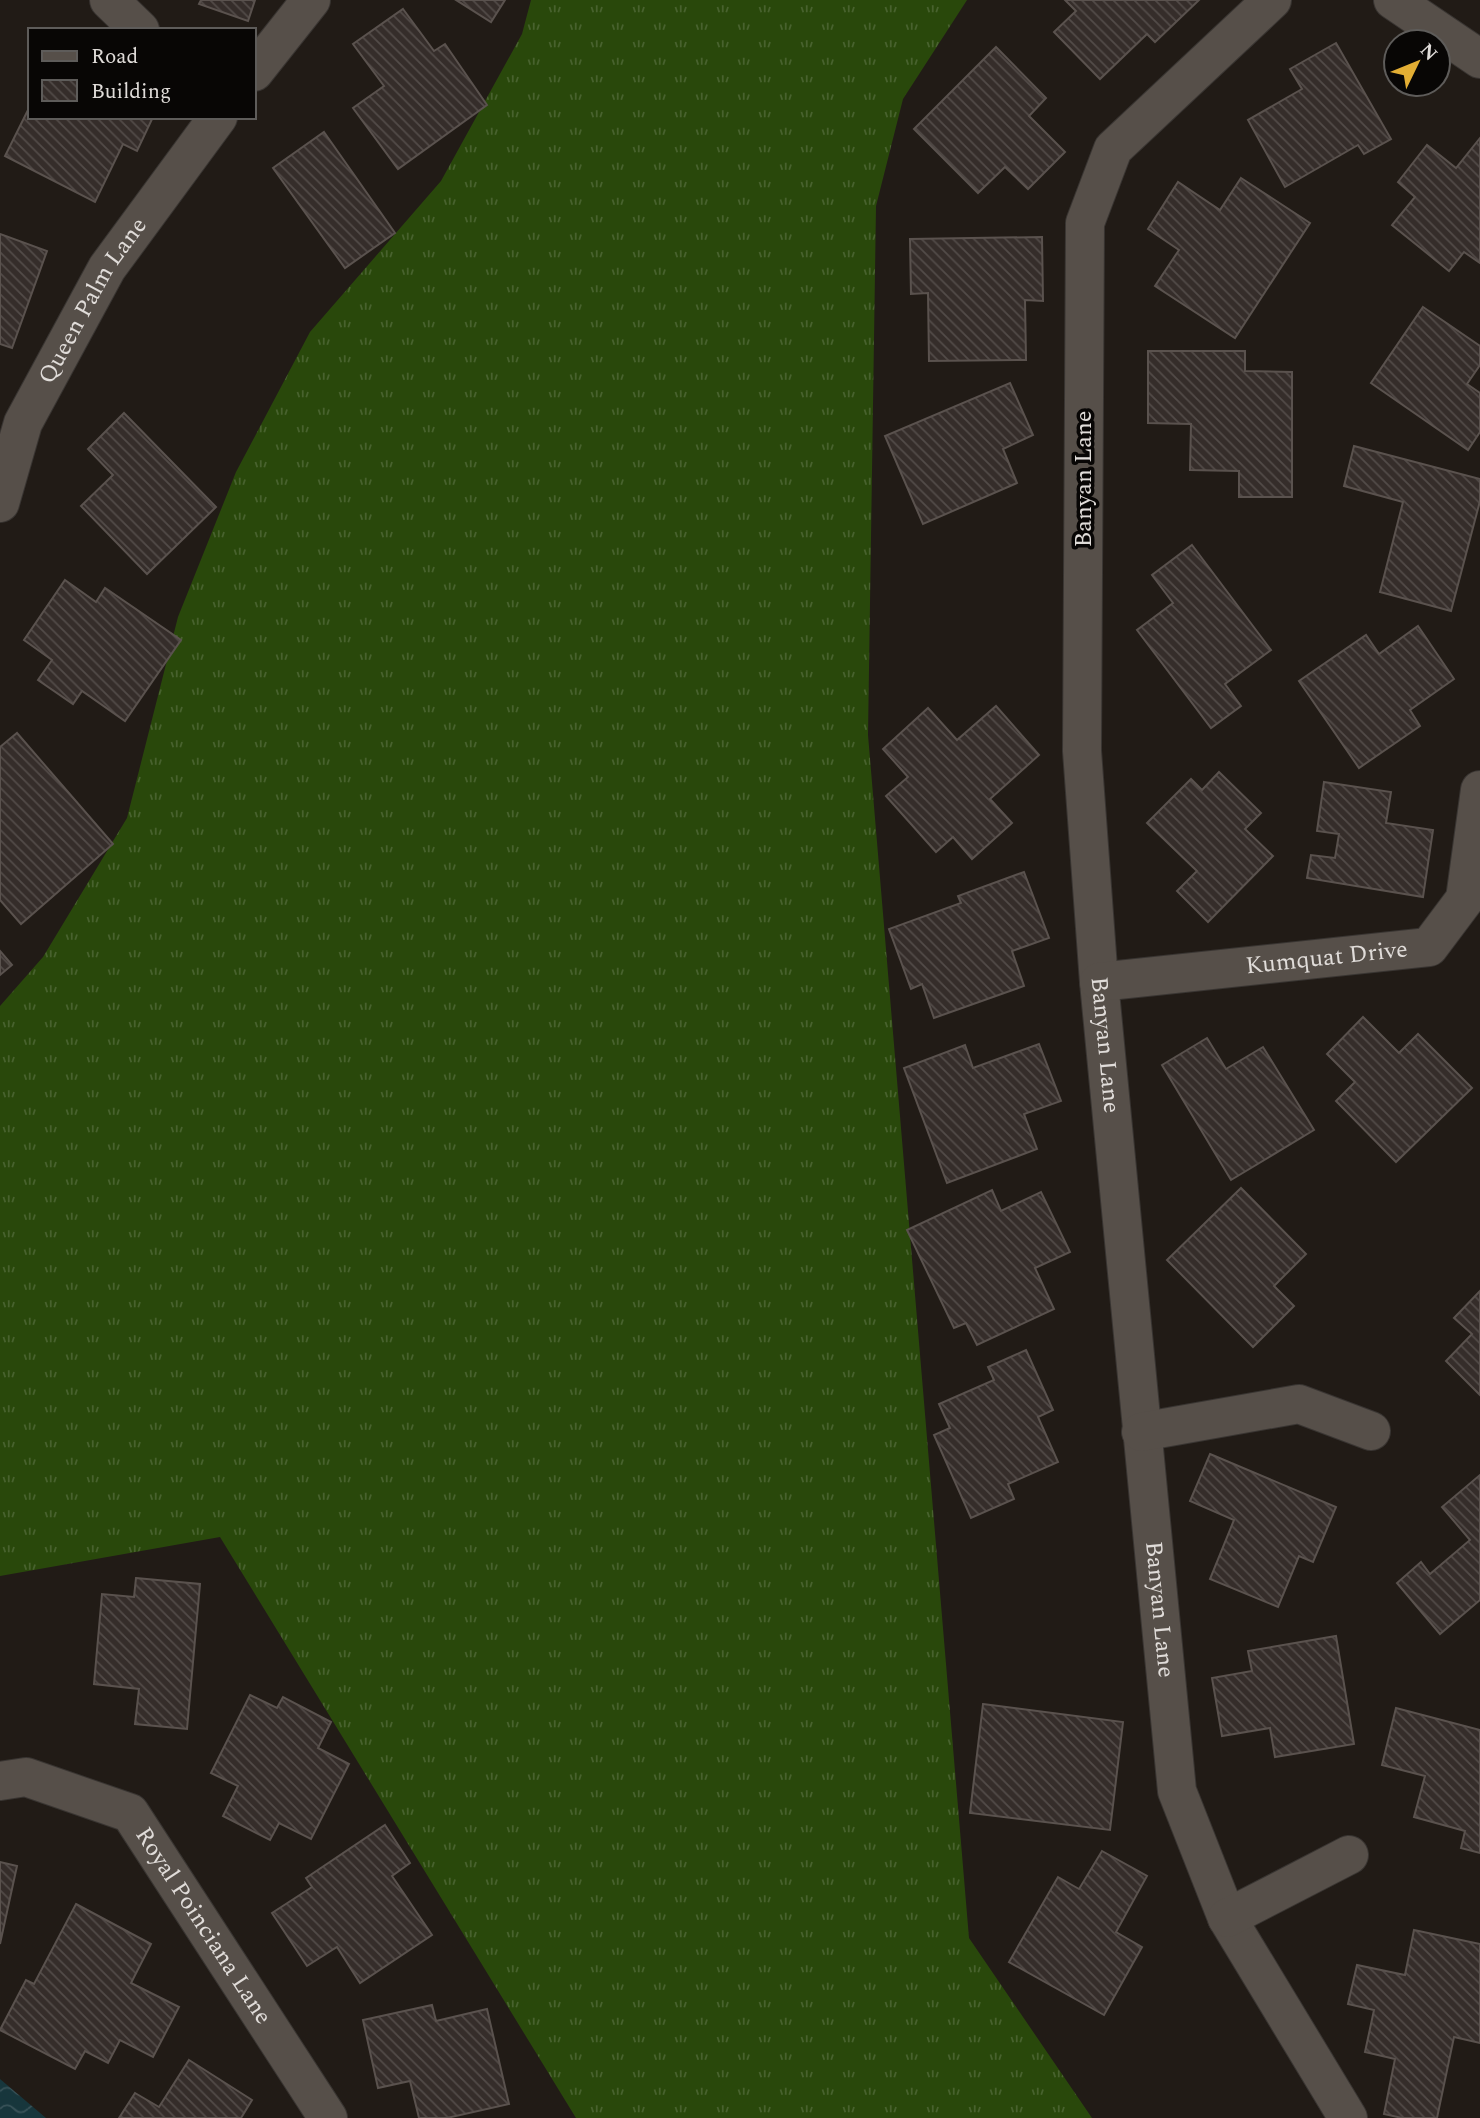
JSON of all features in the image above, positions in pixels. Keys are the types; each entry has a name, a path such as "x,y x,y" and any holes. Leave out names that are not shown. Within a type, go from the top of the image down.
{"street":[{"path":"109,0 138,28"},
{"path":"256,69 311,0"},
{"name":"Banyan Lane","path":"1272,0 1113,149 1085,223 1082,751 1099,982 1177,1791 1227,1918 1348,2118"},
{"path":"1393,0 1480,59"},
{"name":"Queen Palm Lane","path":"0,503 11,419 107,268 217,119"},
{"name":"Kumquat Drive","path":"1099,982 1429,947 1465,899 1480,790"},
{"path":"1141,1432 1299,1404 1371,1431"},
{"name":"Royal Poinciana Lane","path":"0,1781 26,1777 130,1813 328,2118"},
{"path":"1227,1918 1349,1855"}],"green space":[{"path":"531,0 967,0 903,99 876,206 868,735 969,1938 1092,2118 576,2118 220,1537 0,1576 0,1006 43,957 127,818 178,617 236,472 310,332 441,181 522,34"}],"water":[{"path":"0,2079 46,2118 0,2118"}],"building":[{"path":"201,0 255,0 248,21 199,4"},
{"path":"456,0 505,0 491,22"},
{"path":"1065,0 1199,0 1155,42 1147,34 1100,79 1054,32 1076,11"},
{"path":"403,9 434,51 445,44 487,105 398,169 353,108 384,86 353,44"},
{"path":"1336,43 1391,139 1364,154 1358,145 1285,187 1248,120 1302,89 1290,69"},
{"path":"996,47 1046,98 1029,116 1065,152 1028,189 1005,167 978,193 914,129"},
{"path":"28,110 28,119 152,119 137,151 123,144 95,202 5,156"},
{"path":"324,132 395,233 345,268 273,168"},
{"path":"1480,138 1480,263 1464,252 1449,271 1392,225 1415,197 1398,182 1427,145 1456,168"},
{"path":"1241,178 1310,223 1235,338 1155,286 1179,250 1148,229 1178,182 1220,210"},
{"path":"0,234 47,251 12,348 0,344"},
{"path":"1042,237 1043,301 1025,300 1026,360 929,361 928,293 911,294 910,239"},
{"path":"1423,307 1480,346 1480,365 1467,384 1480,393 1480,432 1468,450 1371,383"},
{"path":"1148,351 1245,351 1245,371 1292,372 1292,497 1239,497 1239,471 1190,470 1191,424 1148,423"},
{"path":"1010,383 1033,435 1003,449 1017,483 923,524 885,436"},
{"path":"124,413 216,507 147,574 81,506 113,475 88,449"},
{"path":"1354,446 1480,479 1480,501 1451,611 1380,592 1403,502 1344,486"},
{"path":"1192,545 1271,650 1225,684 1241,706 1211,728 1137,630 1173,603 1152,575"},
{"path":"65,580 96,602 105,588 181,640 125,721 82,691 73,704 38,680 52,660 24,640"},
{"path":"1418,626 1454,679 1410,710 1420,726 1359,768 1299,681 1366,635 1379,654"},
{"path":"996,706 1039,755 990,799 1012,823 972,859 953,837 936,852 886,796 908,777 883,749 928,708 957,740"},
{"path":"17,733 113,844 21,924 0,900 0,747"},
{"path":"1219,772 1261,813 1245,829 1273,856 1208,922 1177,891 1197,871 1147,823 1191,779 1202,790"},
{"path":"1324,782 1391,792 1386,823 1433,830 1423,897 1307,878 1311,855 1335,858 1339,834 1317,831"},
{"path":"1024,872 1049,938 1012,951 1024,986 934,1018 922,984 911,989 889,929 961,903 958,896"},
{"path":"0,951 12,965 0,975"},
{"path":"1363,1017 1399,1053 1418,1034 1472,1088 1396,1162 1336,1101 1355,1082 1327,1054"},
{"path":"1207,1038 1226,1069 1263,1047 1314,1130 1231,1180 1162,1065"},
{"path":"1039,1044 1061,1101 1024,1114 1037,1149 947,1183 904,1068 965,1045 973,1068"},
{"path":"1241,1188 1306,1254 1274,1286 1294,1306 1253,1347 1167,1260"},
{"path":"992,1190 1001,1211 1041,1192 1070,1252 1035,1268 1054,1309 977,1345 966,1323 954,1328 907,1230"},
{"path":"1480,1291 1480,1395 1446,1361 1472,1334 1454,1318"},
{"path":"1026,1350 1053,1410 1038,1417 1058,1462 1008,1484 1014,1499 971,1518 934,1435 950,1428 939,1404 994,1380 988,1367"},
{"path":"1210,1454 1336,1507 1313,1562 1299,1556 1278,1607 1210,1579 1234,1520 1190,1501"},
{"path":"1480,1475 1480,1600 1440,1634 1397,1583 1421,1562 1430,1574 1470,1540 1442,1507"},
{"path":"136,1578 200,1584 187,1729 135,1724 139,1689 94,1684 102,1594 134,1597"},
{"path":"1336,1636 1354,1744 1275,1757 1270,1728 1222,1736 1212,1678 1252,1671 1248,1651"},
{"path":"250,1695 277,1708 283,1697 331,1722 318,1748 349,1764 311,1839 279,1823 270,1840 223,1816 238,1786 211,1773"},
{"path":"983,1704 1123,1722 1110,1830 970,1813"},
{"path":"1396,1708 1480,1730 1480,1853 1461,1848 1465,1831 1414,1817 1425,1776 1382,1765"},
{"path":"385,1825 410,1863 392,1876 432,1935 360,1983 337,1947 307,1966 272,1913 312,1887 306,1878"},
{"path":"1102,1851 1147,1876 1116,1932 1142,1947 1104,2015 1009,1962 1058,1877 1079,1889"},
{"path":"0,1862 17,1866 0,1944"},
{"path":"76,1904 151,1944 131,1983 179,2007 153,2057 120,2040 108,2063 85,2051 75,2069 0,2030 26,1980 34,1984"},
{"path":"1414,1930 1480,1944 1480,2043 1454,2037 1437,2118 1402,2118 1384,2114 1395,2059 1365,2052 1374,2010 1348,2004 1357,1965 1405,1975"},
{"path":"432,2005 436,2021 487,2009 509,2104 447,2118 419,2118 410,2081 378,2088 363,2020"},
{"path":"189,2060 252,2100 241,2118 119,2118 135,2093 159,2107"}]}
